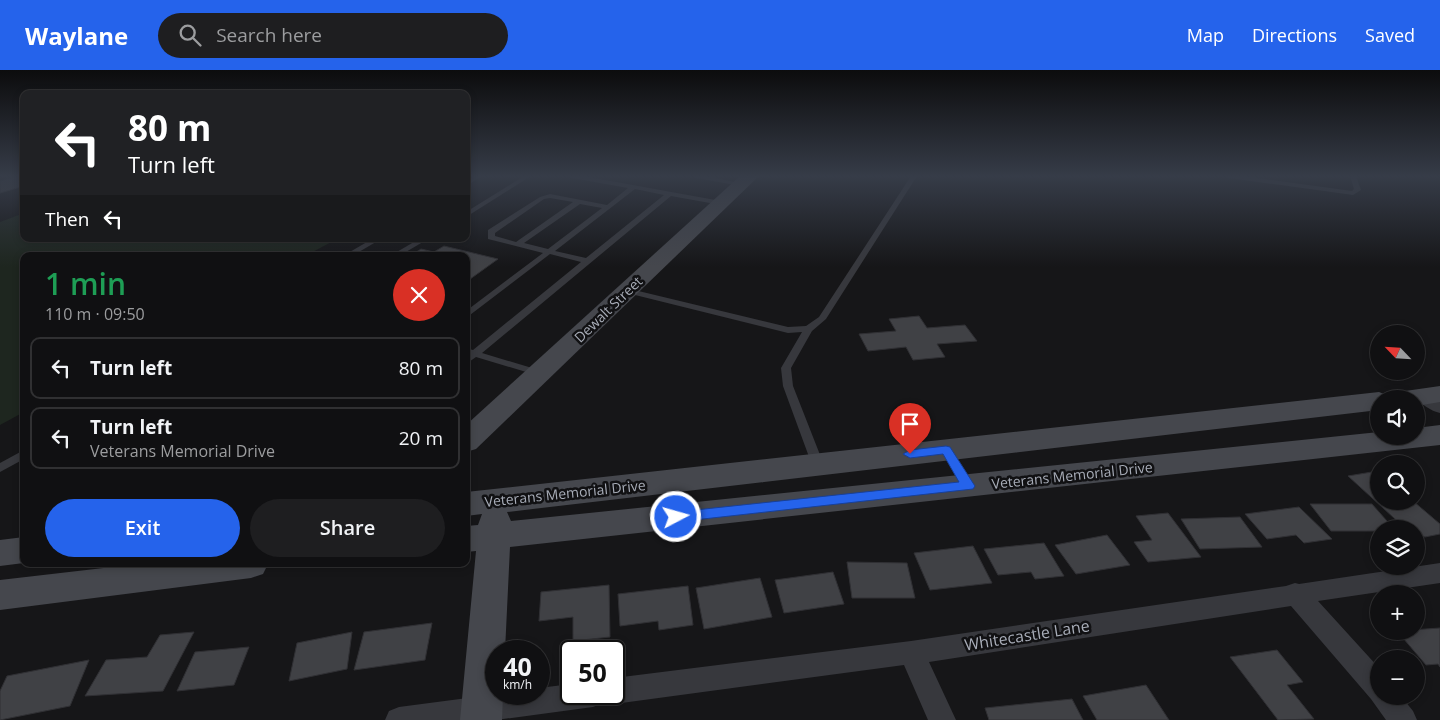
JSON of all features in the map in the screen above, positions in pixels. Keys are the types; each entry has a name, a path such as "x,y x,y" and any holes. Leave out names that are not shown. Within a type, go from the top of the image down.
{"main road":[{"name":"Dewalt Street","path":"470,438 717,206"},
{"name":"Veterans Memorial Drive","path":"481,520 818,465 1370,402"},
{"name":"Veterans Memorial Drive","path":"481,520 968,486 1440,435"},
{"path":"946,450 968,486"},
{"path":"481,520 481,714"},
{"path":"0,553 20,550"},
{"path":"0,595 227,567"}],"street":[{"name":"Whitecastle Lane","path":"625,690 911,652 1440,573"},
{"path":"1295,594 1348,651 1370,678"},
{"path":"911,652 942,720"},
{"path":"399,720 481,714 560,700"},
{"path":"1391,705 1403,720"}],"lane":[{"path":"530,206 491,232 491,237 587,261"},
{"path":"518,244 572,206"},
{"path":"470,352 654,206"},
{"path":"818,465 788,386 786,368 808,329 822,320 895,206"},
{"path":"470,312 608,207"},
{"path":"354,252 372,242"},
{"path":"401,252 419,242"},
{"path":"626,290 788,330 808,329"},
{"path":"470,352 540,373"},
{"path":"0,468 20,456"}],"shaded area":[{"path":"20,214 20,242 331,242 313,252 20,252 20,414 0,425 0,222"}],"building":[{"path":"444,246 469,252 434,252"},
{"path":"421,249 434,252 416,252"},
{"path":"470,252 498,259 470,279"},
{"path":"919,316 927,328 965,325 977,341 937,344 945,357 913,360 906,347 868,351 859,334 896,331 889,319"},
{"path":"1370,472 1370,496 1348,476"},
{"path":"1310,504 1370,504 1370,510 1377,510 1386,520 1370,520 1370,531 1331,531"},
{"path":"1299,507 1332,539 1304,543 1296,535 1267,539 1245,514"},
{"path":"1385,510 1424,510 1440,524 1440,534 1425,537 1425,520 1396,520"},
{"path":"1168,513 1201,557 1148,562 1134,542 1152,540 1136,516"},
{"path":"1240,517 1262,547 1200,549 1181,519"},
{"path":"1107,535 1130,565 1076,574 1055,545"},
{"path":"1044,543 1064,576 1035,579 1031,572 998,575 984,549"},
{"path":"973,546 992,583 930,590 914,553"},
{"path":"847,562 907,563 915,598 852,598"},
{"path":"833,572 844,604 784,613 775,580"},
{"path":"760,578 772,617 704,629 696,588"},
{"path":"609,585 610,637 573,640 573,617 539,621 541,592"},
{"path":"688,586 693,625 659,630 658,621 620,626 618,594"},
{"path":"432,623 425,660 354,670 364,632"},
{"path":"1440,628 1440,667 1438,664 1426,665 1425,650 1413,650 1405,640 1425,640 1425,629"},
{"path":"194,632 163,691 85,696 106,660 147,657 160,635"},
{"path":"352,632 347,669 289,681 297,643"},
{"path":"249,647 234,685 177,691 195,652"},
{"path":"1277,650 1303,682 1287,685 1314,719 1278,720 1230,657"},
{"path":"89,660 70,706 0,720 0,691 7,676"},
{"path":"1146,685 1169,720 1097,720 1083,696"},
{"path":"1072,699 1083,720 989,720 985,708"}],"route":[{"path":"676,517 968,486 946,450 910,454"}]}
